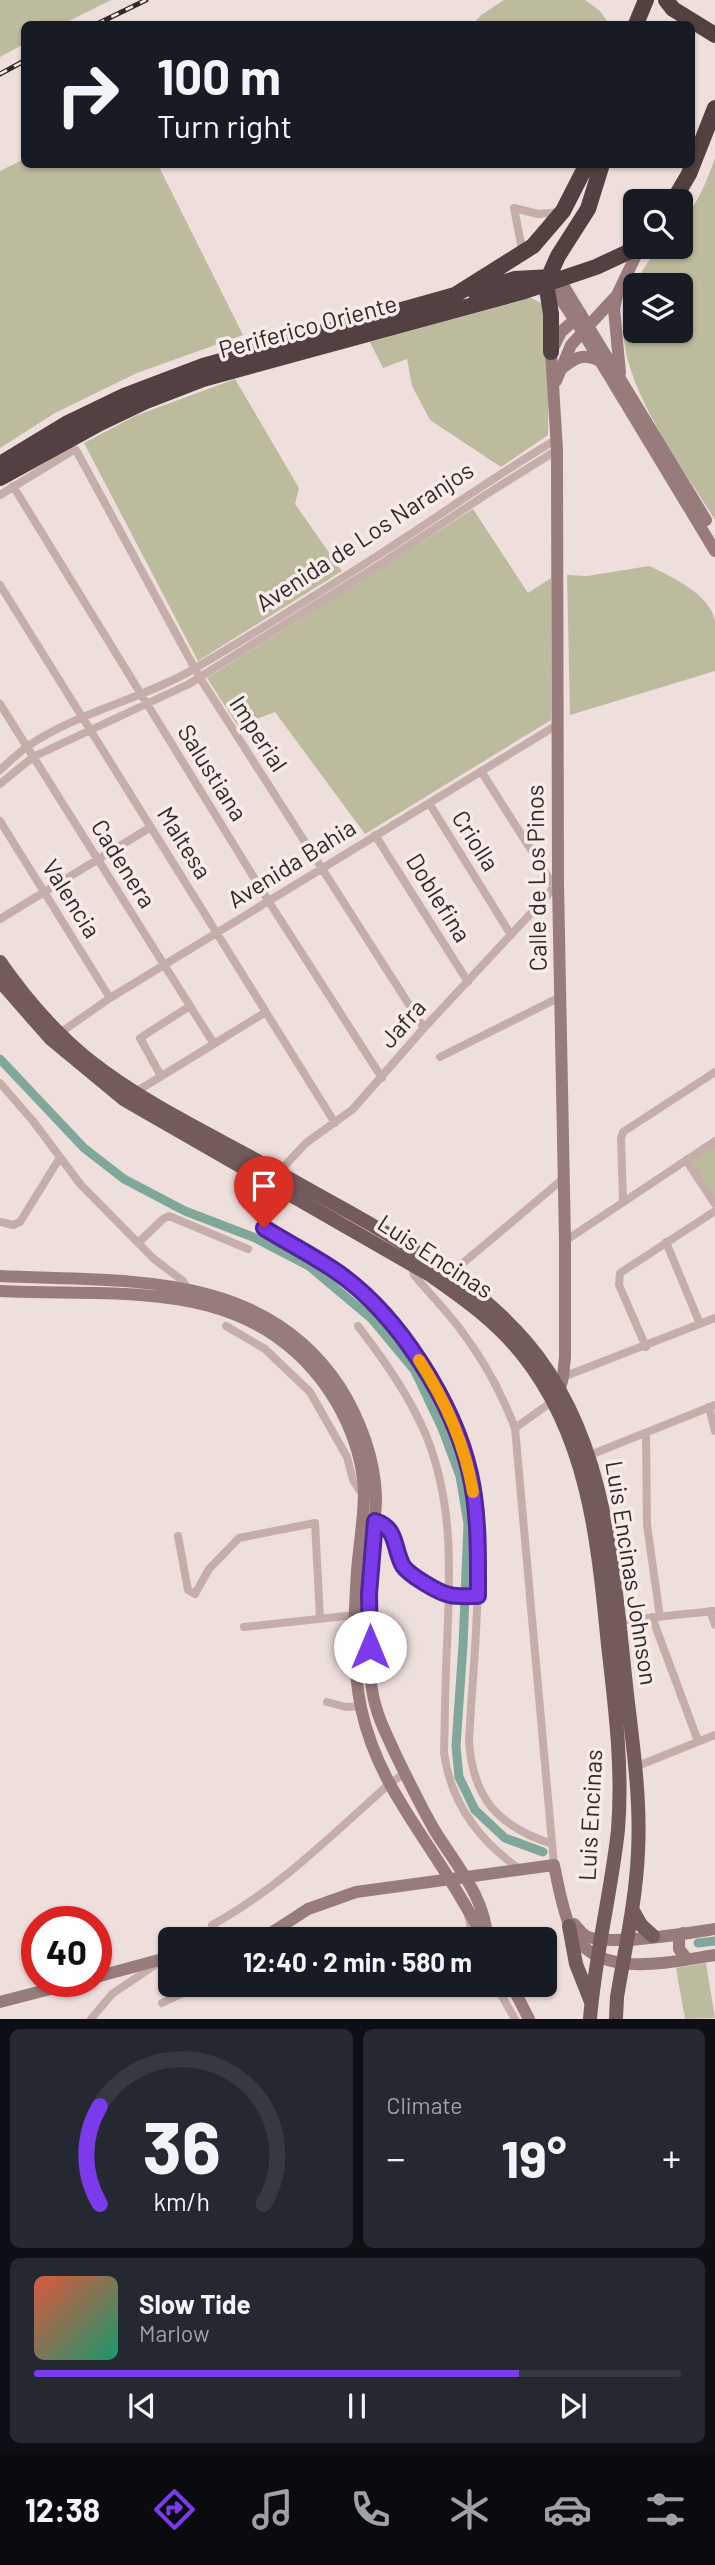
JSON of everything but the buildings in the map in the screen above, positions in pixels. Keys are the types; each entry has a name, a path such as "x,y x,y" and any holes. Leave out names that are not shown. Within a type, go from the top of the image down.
{"highway":[{"path":"637,21 646,0"},
{"path":"666,0 673,9 692,21"},
{"path":"695,23 715,35"},
{"path":"695,159 715,108"},
{"name":"Periferico Oriente","path":"0,464 66,424 124,396 203,366 455,295 523,254 546,233 563,211 585,168"},
{"path":"551,352 552,280 558,256 587,209 601,168"},
{"path":"680,189 691,168"},
{"name":"Periferico Oriente","path":"7,482 100,423 146,401 203,379 552,280 623,253"},
{"path":"455,295 515,279 552,280"}],"main road":[{"name":"Luis Encinas Johnson","path":"0,962 55,1035 130,1096 274,1177 407,1246 450,1274 517,1331 559,1390 601,1501 612,1622 635,1767 638,1859 615,2019"},
{"path":"0,981 55,1035"},
{"name":"Luis Encinas","path":"274,1177 430,1275 475,1308 559,1390"},
{"name":"Luis Encinas","path":"590,2019 619,1810 612,1622"},
{"path":"629,1847 638,1859 622,1870 614,1858 629,1847"},
{"path":"632,1909 641,1925 653,1937"},
{"path":"568,1919 576,1964 591,2003"}],"street":[{"path":"523,254 514,208 538,214 563,211"},
{"path":"620,376 614,321 617,295 634,259"},
{"path":"552,280 620,376 715,535"},
{"path":"554,388 566,352 617,295"},
{"path":"551,352 558,336 578,317"},
{"path":"585,328 601,362 715,551"},
{"name":"Calle de Los Pinos","path":"551,352 557,445 556,885 565,1178 559,1390"},
{"path":"560,369 581,356 593,357 601,362"},
{"name":"Avenida de Los Naranjos","path":"200,678 348,580 500,485 557,445"},
{"name":"Imperial","path":"7,482 76,450 200,678 424,1028"},
{"path":"0,495 7,482"},
{"name":"Salustiana","path":"7,482 382,1078"},
{"name":"Avenida de Los Naranjos","path":"194,668 348,580"},
{"name":"Maltesa","path":"0,585 335,1123"},
{"path":"0,770 27,747 82,718 141,695 194,668"},
{"path":"0,784 33,757 148,705 200,678"},
{"name":"Cadenera","path":"0,704 214,1044"},
{"name":"Avenida Bahia","path":"55,1035 110,998 165,967 557,724"},
{"path":"481,771 556,885"},
{"name":"Criolla","path":"429,803 511,935"},
{"name":"Valencia","path":"0,821 110,998"},
{"path":"0,919 151,827"},
{"name":"Doblefina","path":"375,835 468,982"},
{"name":"Jafra","path":"274,1177 306,1143 353,1109 556,885"},
{"path":"440,1057 560,997"},
{"path":"161,1076 140,1038 190,1006"},
{"path":"130,1096 266,1012"},
{"path":"623,1200 623,1132 715,1072"},
{"path":"0,1083 33,1121 81,1185 154,1259 183,1281 188,1289"},
{"path":"565,1241 715,1140"},
{"path":"0,1222 13,1225 20,1222 59,1159"},
{"path":"686,1160 715,1204"},
{"path":"450,1274 565,1178"},
{"path":"646,1347 619,1285 619,1277 623,1271 666,1241 715,1211"},
{"path":"139,1242 169,1216 247,1250"},
{"path":"264,1228 339,1273 408,1344 431,1378 460,1441 470,1474 478,1534 469,1741 474,1770 484,1797 503,1821 519,1831 552,1844"},
{"path":"666,1241 700,1324"},
{"path":"411,1264 414,1275 461,1329 488,1370 500,1391 514,1428 554,1866 568,1919 580,1943 599,1959 623,1963 715,1955"},
{"path":"0,1276 154,1283 188,1289 240,1303 266,1316 303,1342 320,1360 348,1401 366,1444 375,1484 355,1615 356,1664 361,1706 369,1740 388,1785 478,1927"},
{"path":"20,1292 21,1277"},
{"path":"0,1291 182,1298 226,1310 260,1324 279,1336 300,1354 333,1396 347,1423 358,1456 369,1520 372,1689 381,1724 424,1812 465,1877 482,1910 484,1927"},
{"path":"514,1428 559,1390 646,1347 715,1318"},
{"path":"226,1326 265,1349 310,1392 347,1457 353,1480 364,1497"},
{"path":"358,1326 387,1364 411,1404 435,1462 447,1509 450,1595 444,1753 448,1777 455,1797 476,1830 491,1847 521,1870"},
{"path":"584,1457 712,1406 715,1431"},
{"path":"646,1433 647,1525 656,1617 698,1741"},
{"path":"369,1520 383,1524 391,1531 402,1564 408,1573 450,1595 477,1596"},
{"path":"178,1536 188,1590 195,1594 209,1569 239,1538 314,1523 320,1618"},
{"path":"612,1622 713,1611 715,1625"},
{"path":"244,1627 355,1615"},
{"path":"327,1702 346,1707 361,1706"},
{"path":"635,1767 715,1735"},
{"path":"212,1926 240,1910 280,1880 405,1773"},
{"path":"280,1927 307,1909 356,1892 554,1866"},
{"path":"467,1910 471,1927"},
{"path":"568,1919 586,1935 602,1939 653,1937 715,1929"},
{"path":"683,1933 679,1938 679,1948 687,1959"},
{"path":"112,1973 158,1960"},
{"path":"91,2019 112,1994 158,1964"},
{"path":"0,2002 21,1997"},
{"path":"162,2003 175,1997"},
{"path":"502,1997 515,2019"},
{"path":"518,1997 529,2019"}],"green space":[{"path":"0,0 111,0 69,21 21,21 21,46 0,57"},
{"path":"504,0 585,0 600,11 607,21 476,21"},
{"path":"715,158 715,520 647,408 628,361 625,343 693,343 693,273 642,273 651,259 693,259 693,207"},
{"path":"21,160 21,168 160,168 243,335 137,373 55,413 0,448 0,171"},
{"path":"531,298 545,305 549,314 548,435 501,467 430,420 412,386 407,359 383,368 370,342"},
{"path":"235,379 299,488 295,504 342,571 198,661 84,443 135,416"},
{"path":"473,509 528,593 551,578 551,720 365,834 275,712 238,726 207,678"},
{"path":"649,566 689,588 712,612 715,621 715,671 570,715 567,575 587,576"},
{"path":"715,1142 715,1199 689,1159"},
{"path":"706,1963 715,2018 685,2019 676,1968"}],"waterway":[{"path":"0,1059 84,1148 124,1179 185,1211 253,1237 309,1266 371,1318 415,1371 442,1428 460,1476 468,1524 456,1746 459,1777 475,1810 505,1838 543,1852"},
{"path":"698,1943 715,1941"}],"railway":[{"path":"103,21 146,0"},
{"path":"0,74 21,63"}],"slow traffic":[{"path":"419,1360 431,1378 460,1441 473,1492"}],"route":[{"path":"264,1228 339,1273 408,1344 431,1378 444,1405 460,1441 470,1474 478,1534 478,1596 449,1595 408,1573 402,1564 391,1531 387,1526 375,1521 369,1594 370,1647"}]}
